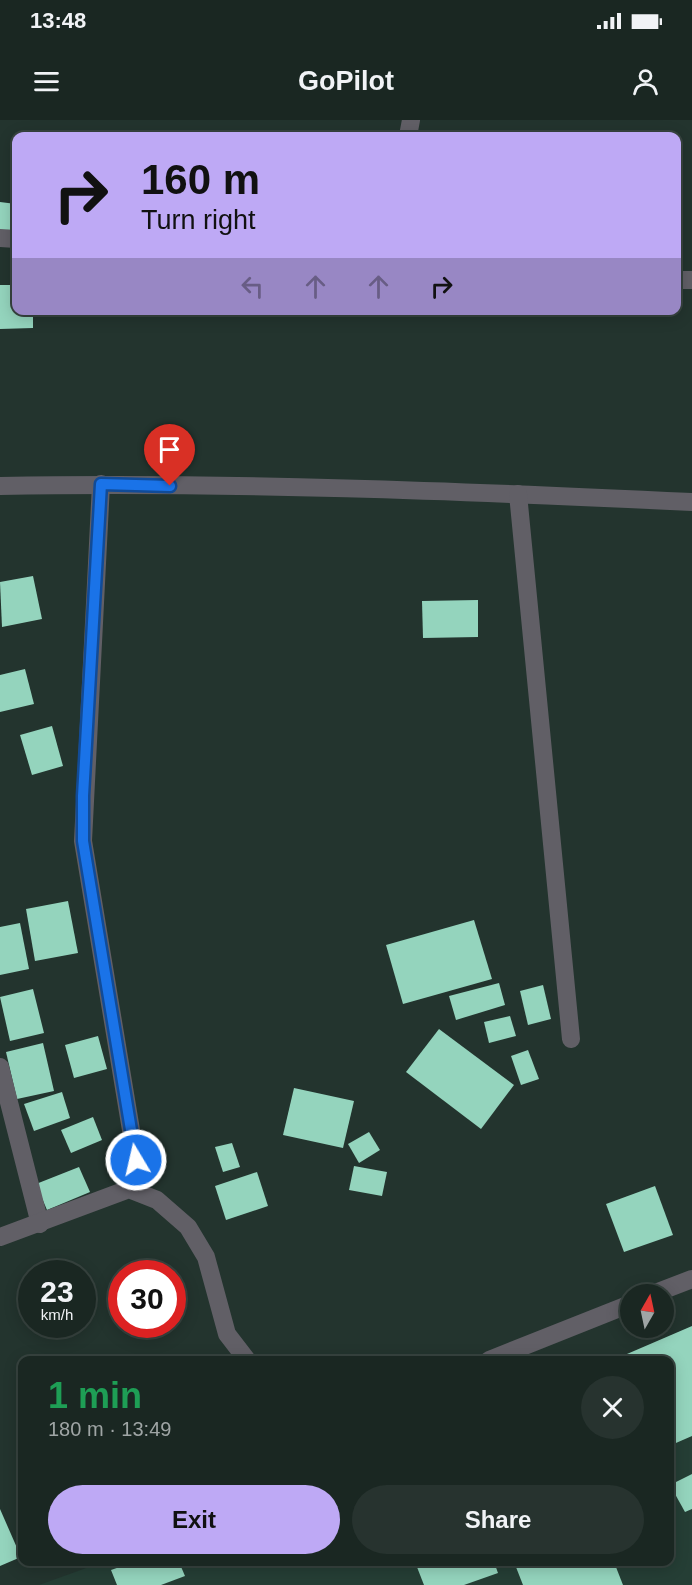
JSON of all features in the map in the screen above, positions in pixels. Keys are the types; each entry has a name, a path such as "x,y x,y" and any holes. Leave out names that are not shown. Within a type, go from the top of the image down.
{"street":[{"path":"101,484 83,841 136,1160 136,1172 129,1189"},
{"path":"0,486 101,484 518,494 692,502"},
{"path":"518,494 571,1039"},
{"path":"0,1067 40,1224"},
{"path":"0,1237 129,1189 157,1200 188,1227 206,1257 227,1334 244,1356"},
{"path":"674,1286 692,1279"},
{"path":"499,1356 620,1308"}],"shaded area":[{"path":"692,1346 692,1585 39,1585 92,1566 674,1566 674,1356 663,1356"}],"building":[{"path":"0,202 12,204 12,236 0,234"},
{"path":"0,285 12,285 12,315 33,315 33,328 0,329"},
{"path":"33,576 42,619 2,627 0,582"},
{"path":"478,600 478,637 423,638 422,601"},
{"path":"25,669 34,704 0,712 0,675"},
{"path":"52,726 63,766 32,775 20,735"},
{"path":"68,901 78,953 35,961 26,909"},
{"path":"474,920 492,979 403,1004 386,945"},
{"path":"20,923 29,969 0,975 0,927"},
{"path":"499,983 505,1005 456,1020 449,996"},
{"path":"543,985 551,1019 528,1025 520,991"},
{"path":"33,989 44,1033 10,1041 0,997"},
{"path":"510,1016 516,1036 489,1043 484,1022"},
{"path":"439,1029 514,1085 481,1129 406,1072"},
{"path":"98,1036 107,1069 74,1078 65,1045"},
{"path":"43,1043 54,1091 17,1099 6,1052"},
{"path":"528,1050 539,1079 521,1085 511,1056"},
{"path":"294,1088 354,1101 343,1148 283,1135"},
{"path":"62,1092 70,1118 34,1131 24,1104"},
{"path":"93,1117 102,1140 71,1153 61,1130"},
{"path":"369,1132 380,1150 359,1163 348,1144"},
{"path":"232,1143 240,1167 223,1172 215,1147"},
{"path":"354,1166 387,1172 382,1196 349,1190"},
{"path":"79,1167 90,1192 47,1210 36,1184"},
{"path":"257,1172 268,1206 226,1220 215,1186"},
{"path":"655,1186 673,1235 624,1252 606,1204"},
{"path":"692,1326 692,1436 674,1444 674,1356 622,1356 664,1338 674,1338 674,1334"},
{"path":"692,1474 692,1509 685,1512 674,1492 674,1483"},
{"path":"0,1509 18,1550 18,1558 0,1566"},
{"path":"122,1566 181,1566 185,1576 161,1585 117,1585 111,1570"},
{"path":"417,1566 495,1566 498,1573 464,1585 424,1585"},
{"path":"516,1566 616,1566 623,1585 523,1585"}],"route":[{"path":"136,1160 83,841 83,796 101,484 170,486"}]}
